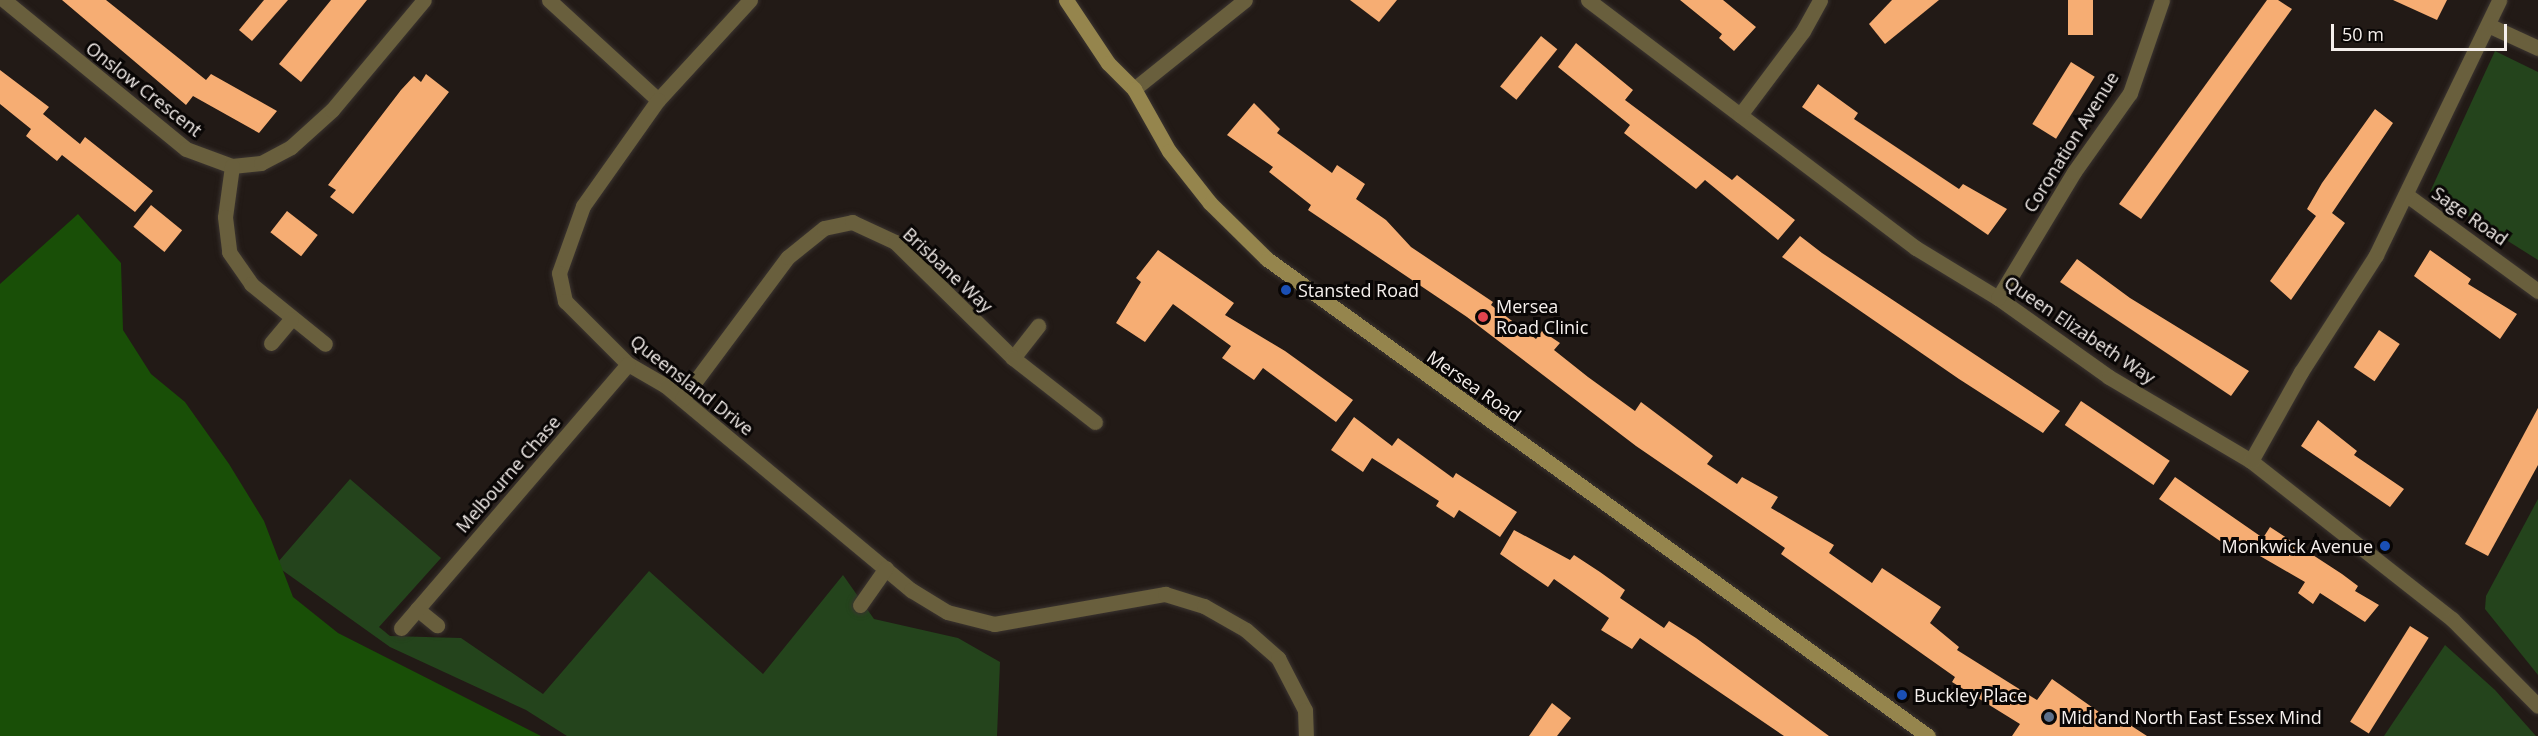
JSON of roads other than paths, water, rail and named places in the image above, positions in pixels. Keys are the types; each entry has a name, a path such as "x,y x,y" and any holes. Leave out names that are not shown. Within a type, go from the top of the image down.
{"main road":[{"name":"Mersea Road","path":"1066,0 1108,63 1134,89 1169,151 1210,203 1267,259 1928,736"}],"street":[{"name":"Onslow Crescent","path":"4,0 186,149 232,166 261,163 291,147 332,110 424,0"},
{"path":"549,0 658,100"},
{"name":"Queensland Drive","path":"750,0 658,100 583,206 559,273 566,301 628,364 682,399 886,568 947,612 994,624 1166,594 1204,606 1246,630 1278,658 1305,710 1306,736"},
{"path":"1134,89 1245,0"},
{"name":"Queen Elizabeth Way","path":"1588,0 1916,248 1998,298 2109,377 2251,461 2434,604 2538,706"},
{"path":"1740,115 1803,32 1820,0"},
{"name":"Coronation Avenue","path":"1998,298 2074,172 2130,93 2162,0"},
{"path":"2251,461 2408,196 2499,0"},
{"path":"2488,25 2538,48"},
{"path":"232,166 225,218 229,252 251,284 291,319 325,344"},
{"name":"Sage Road","path":"2408,196 2538,291"},
{"name":"Brisbane Way","path":"682,399 788,257 824,228 852,222 894,242 1013,358 1095,422"},
{"path":"271,343 291,319"},
{"path":"1013,358 1038,326"},
{"name":"Melbourne Chase","path":"401,628 628,364"},
{"path":"860,605 886,568"},
{"path":"417,609 437,625"}],"place":[{"name":"Stansted Road","path":"1286,290"},
{"name":"Mersea Road Clinic","path":"1483,317"},
{"name":"Monkwick Avenue","path":"2385,546"},
{"name":"Buckley Place","path":"1902,695"},
{"name":"Mid and North East Essex Mind","path":"2049,717"}]}
